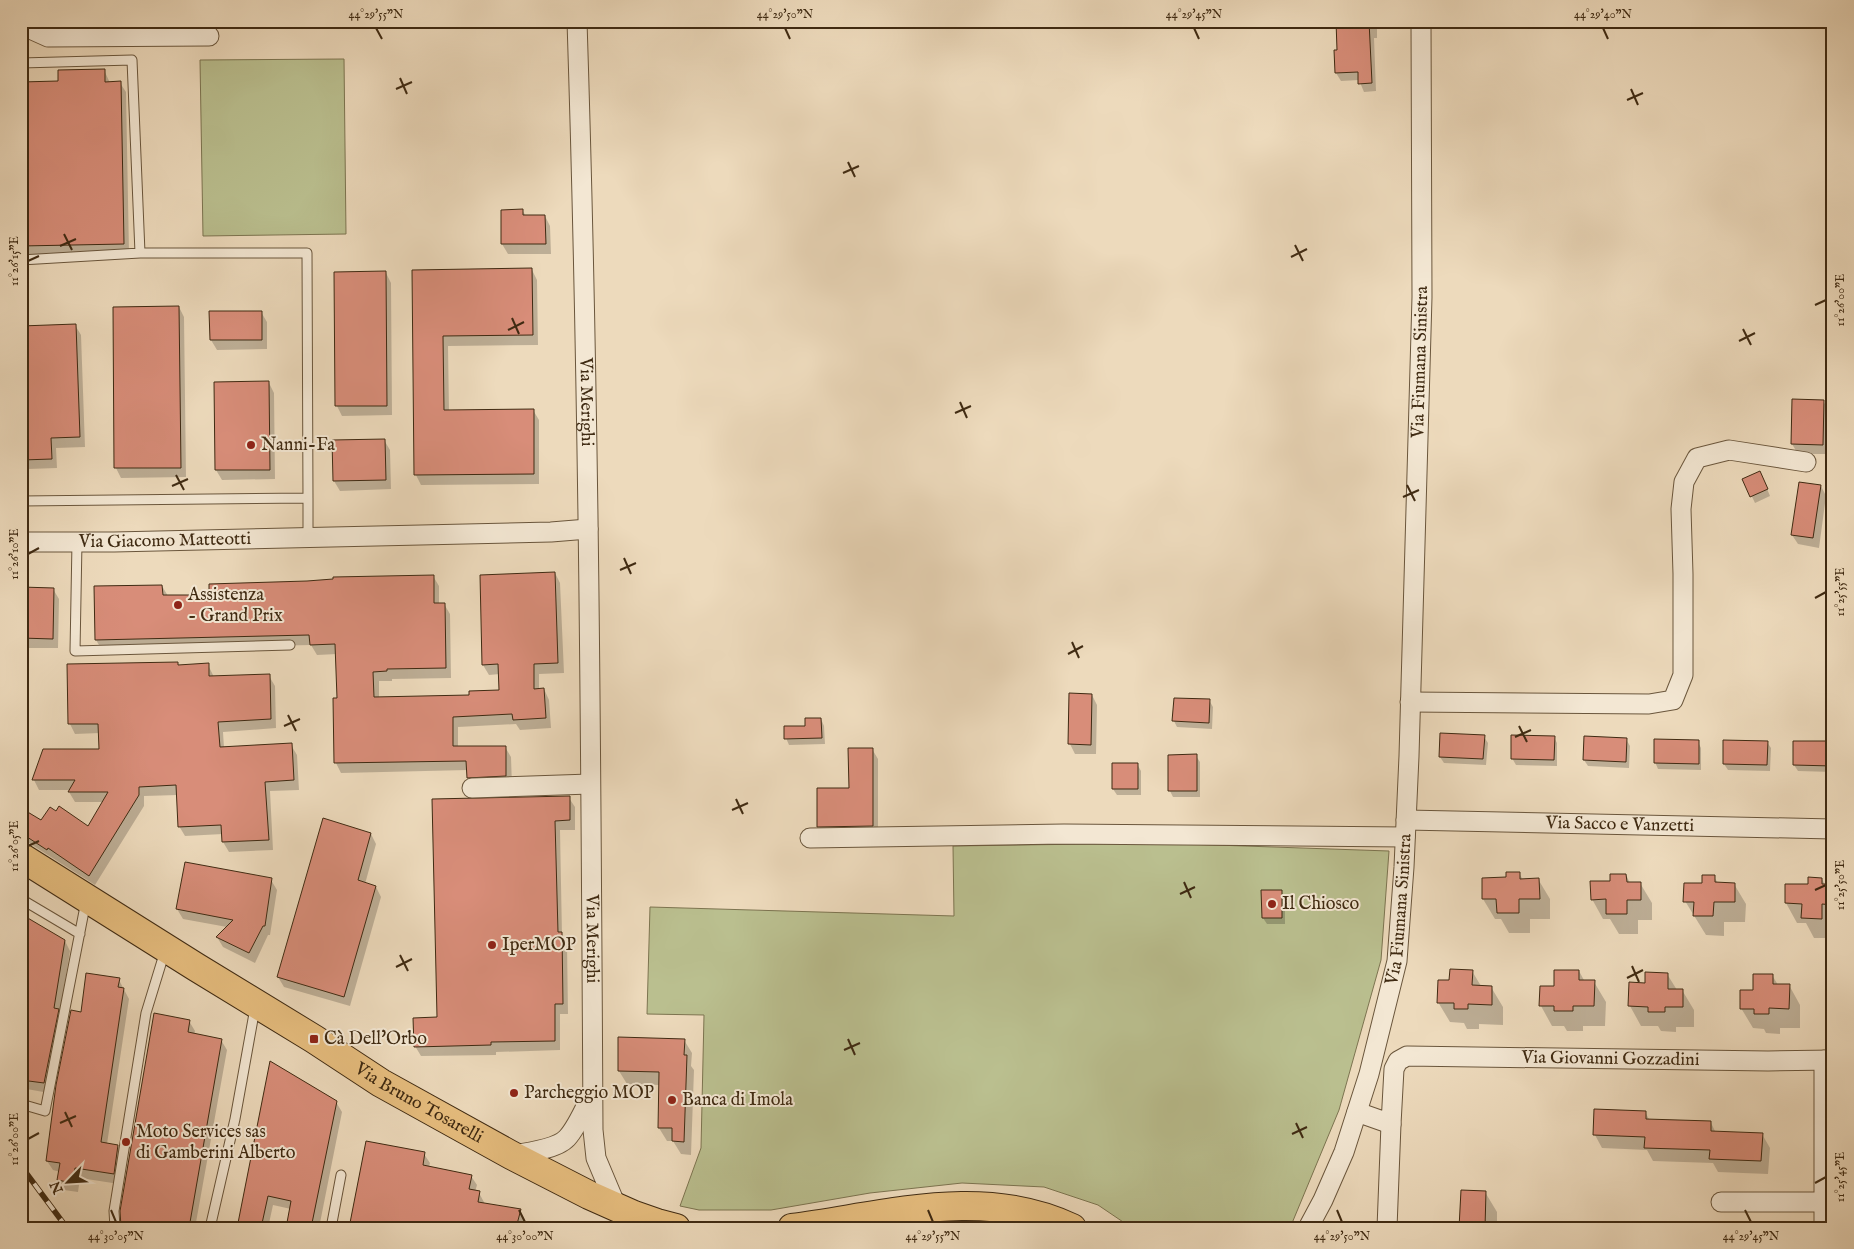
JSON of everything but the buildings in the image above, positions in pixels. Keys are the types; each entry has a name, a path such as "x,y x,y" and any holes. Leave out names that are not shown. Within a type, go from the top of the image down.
{"main road":[{"name":"Via Bruno Tosarelli","path":"21,857 314,1039 381,1083 511,1155 617,1208 676,1228"},
{"path":"792,1228 945,1205 995,1206 1018,1209 1072,1228"}],"street":[{"name":"Via Merighi","path":"577,21 588,529 593,1133 596,1158 617,1208"},
{"name":"Via Fiumana Sinistra","path":"1308,1228 1323,1200 1344,1152 1369,1074 1397,961 1406,828 1422,297 1421,21"},
{"path":"27,26 48,37 209,36"},
{"path":"1410,702 1649,704 1673,700 1683,675 1684,574 1681,509 1684,482 1697,458 1729,450 1806,462"},
{"name":"Via Giacomo Matteotti","path":"21,542 551,532 588,529"},
{"path":"472,788 590,784"},
{"name":"Via Sacco e Vanzetti","path":"810,838 1406,828 1833,829"},
{"name":"Via Giovanni Gozzadini","path":"1391,1124 1394,1069 1398,1061 1408,1056 1768,1061 1829,1060 1824,1228"},
{"name":"Via Merighi","path":"511,1155 543,1150 566,1139 582,1115 592,1093"},
{"path":"1357,1112 1391,1124 1387,1228"},
{"path":"1721,1202 1824,1202"}],"lane":[{"path":"21,63 132,60 140,254"},
{"path":"21,260 140,254 307,253 308,537"},
{"path":"21,501 308,498"},
{"path":"77,542 75,651 290,645"},
{"path":"21,899 80,934"},
{"path":"21,1104 45,1111 87,899"},
{"path":"115,1228 114,1211 146,1013 166,948"},
{"path":"210,1228 235,1119 256,1004"},
{"path":"331,1228 341,1176"}],"green space":[{"path":"344,59 346,234 203,236 200,60"},
{"path":"1157,843 1389,851 1381,960 1339,1110 1290,1228 1132,1228 1098,1205 1044,1187 962,1183 870,1193 771,1210 699,1210 680,1206 701,1148 704,1015 647,1014 650,907 954,916 953,846"},
{"path":"983,1220 1033,1228 878,1228 914,1222"}],"railway":[{"path":"21,1166 67,1228"}],"place":[{"name":"Nanni-Fa","path":"251,445"},
{"name":"Assistenza - Grand Prix","path":"178,605"},
{"name":"Il Chiosco","path":"1272,904"},
{"name":"IperMOP","path":"492,945"},
{"name":"Cà Dell'Orbo","path":"314,1039"},
{"name":"Parcheggio MOP","path":"514,1093"},
{"name":"Banca di Imola","path":"672,1100"},
{"name":"Moto Services sas di Gamberini Alberto","path":"126,1142"}]}
